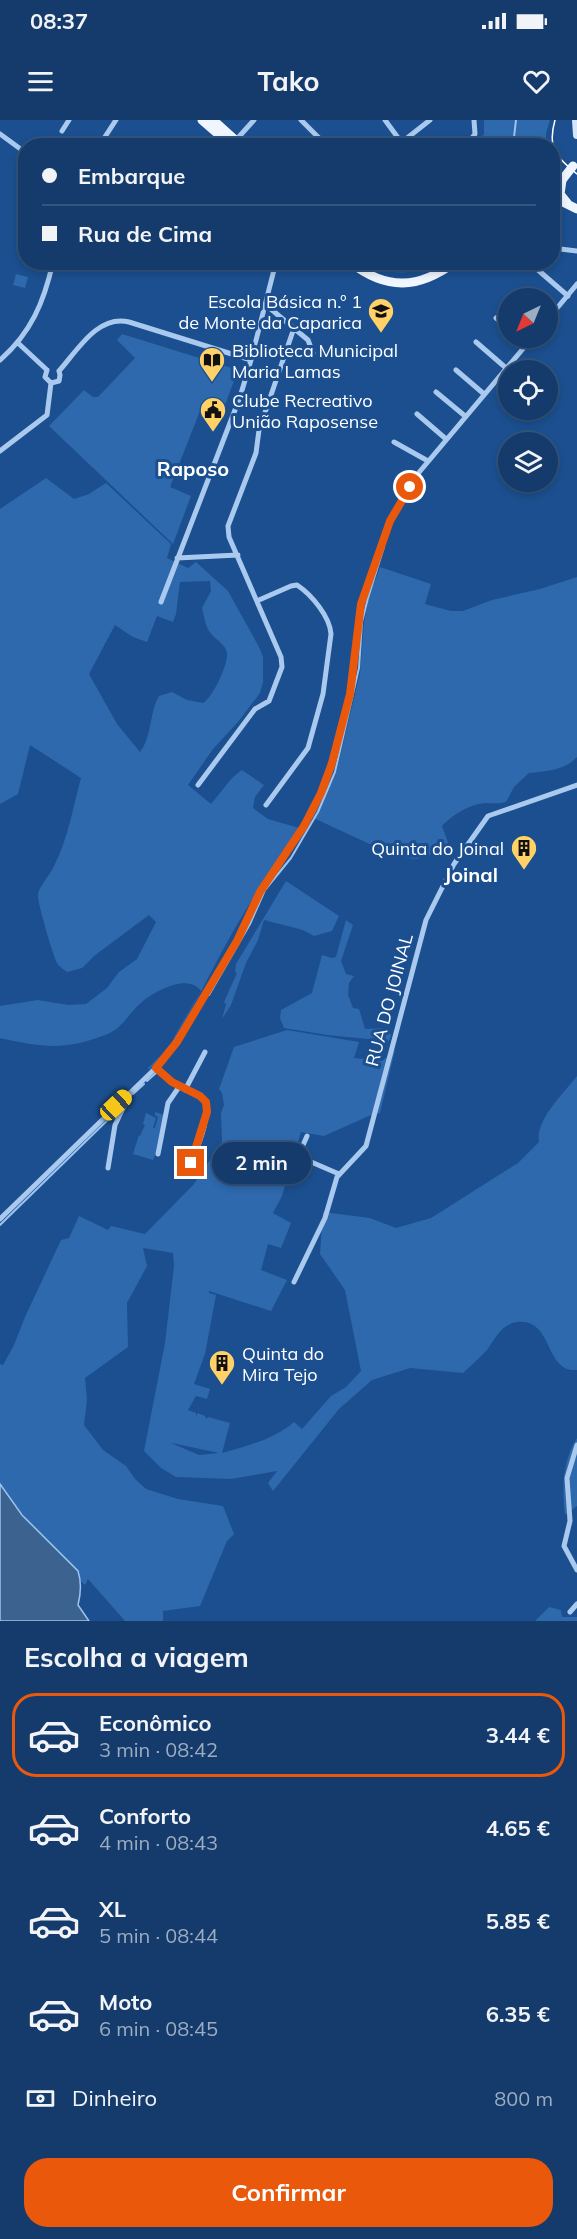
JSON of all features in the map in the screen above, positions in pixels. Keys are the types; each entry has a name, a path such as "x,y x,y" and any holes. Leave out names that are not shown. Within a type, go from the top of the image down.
{"main road":[{"path":"202,120 228,138"},
{"path":"213,120 230,138"},
{"path":"576,120 577,135"},
{"path":"573,207 560,194 562,180 576,162"},
{"path":"360,270 379,279 405,284 420,281 444,270"}],"street":[{"path":"62,131 69,120"},
{"path":"104,138 116,120"},
{"path":"240,138 254,120"},
{"path":"301,120 319,138"},
{"path":"385,120 397,138"},
{"path":"408,138 430,120"},
{"path":"472,138 475,134 474,120"},
{"path":"0,134 18,147"},
{"path":"560,249 577,251"},
{"path":"0,360 18,343 29,328 44,298 51,270"},
{"path":"161,602 237,404 266,304 273,270"},
{"path":"538,270 568,296"},
{"path":"558,308 577,284"},
{"path":"266,304 308,340 313,353"},
{"path":"51,383 59,381 59,371 98,328 115,321 129,322 251,360"},
{"path":"198,785 255,709 269,701 281,670 281,657 259,600 228,533 228,523 256,453 259,430 294,328"},
{"path":"476,342 498,361"},
{"path":"18,343 47,370"},
{"path":"513,360 523,348"},
{"path":"47,370 52,368 59,371"},
{"path":"47,370 45,377 51,383"},
{"path":"456,370 484,394"},
{"path":"0,1219 167,1056 237,941 260,892 304,826 321,793 332,763 350,694 358,615 376,555 390,521 402,497 428,461 498,377"},
{"path":"0,451 47,415 51,383"},
{"path":"436,392 465,416"},
{"path":"417,414 447,439"},
{"path":"394,442 428,461"},
{"path":"177,558 238,555"},
{"path":"259,600 297,585 307,593 328,619 332,634 322,694 308,748 266,806"},
{"name":"RUA DO JOINAL","path":"294,1282 325,1218 339,1174 366,1146 426,920 454,864 488,816 577,785"},
{"path":"185,1090 205,1052"},
{"path":"156,1068 185,1090 202,1098 207,1108 199,1143 191,1163"},
{"path":"158,1154 168,1103 179,1086"},
{"path":"108,1168 115,1125 131,1090"},
{"path":"307,1136 300,1152 302,1158 339,1174"},
{"path":"577,1445 567,1478 570,1521 564,1546 577,1570"},
{"path":"570,1612 577,1604"}],"shaded area":[{"path":"484,120 550,120 546,138 480,138 484,134"},
{"path":"385,270 420,270 411,272"},
{"path":"16,274 28,277 25,288 13,285"},
{"path":"122,334 238,370 222,413 202,406 170,487 191,496 173,544 49,426 84,390 93,397 98,397 135,358 117,340"},
{"path":"46,478 74,499 89,494 106,483 171,544 167,558 188,568 196,562 228,591 263,657 263,682 260,693 213,749 188,785 211,804 232,778 242,770 264,785 255,797 253,808 268,819 299,828 247,907 188,1016 171,1043 201,991 195,986 180,984 156,993 138,1005 117,1029 90,1040 52,1046 0,1038 0,1006 38,1000 68,1005 86,1004 107,988 119,972 137,959 156,922 149,915 94,956 82,968 67,972 55,958 42,916 38,893 59,856 81,778 30,745 18,794 0,804 0,509","holes":["210,581 211,591 202,608 208,629 227,653 219,680 203,703 187,700 172,692 159,696 147,739 140,752 117,724 89,674 115,625 133,637 147,642 157,616 173,622 180,582"]},
{"path":"380,567 431,584 425,604 451,611 463,611 492,600 540,589 577,577 577,757 561,768 529,773 514,787 506,802 480,804 456,814 442,826 450,848 417,859 389,853 307,815 336,773 360,673 364,622 369,597"},
{"path":"286,881 339,916 332,931 314,936 303,930 264,920 231,1005 222,1019 226,1004 224,1002 237,973 235,972 236,964"},
{"path":"346,920 353,925 341,961 346,974 354,976 349,983 348,995 353,1008 359,1009 365,1029 386,1028 391,1035 389,1041 284,1028 280,1018 281,1010 312,993 322,955 336,957"},
{"path":"287,1030 359,1042 354,1058 382,1061 395,1050 380,1113 324,1136 301,1132 282,1196 273,1213 291,1223 281,1248 268,1244 261,1270 287,1280 271,1311 209,1291 216,1295 205,1354 194,1384 210,1389 207,1399 196,1396 188,1410 196,1413 196,1416 198,1413 206,1419 208,1417 230,1423 222,1453 251,1445 294,1422 302,1429 331,1396 346,1387 361,1371 345,1290 320,1254 323,1212 370,1218 396,1228 431,1218 518,1163 539,1142 541,1125 546,1116 577,1076 577,1370 566,1369 559,1363 537,1328 529,1323 511,1323 463,1373 410,1368 372,1380 339,1409 273,1491 268,1483 277,1471 231,1479 176,1477 161,1468 144,1451 165,1343 174,1266 173,1253 143,1248 147,1266 127,1303 128,1347 85,1378 87,1400 84,1425 103,1450 126,1466 146,1489 178,1499 223,1506 234,1534 227,1541 200,1606 163,1611 163,1621 125,1621 88,1579 85,1585 66,1568 0,1486 0,1364 3,1365 14,1345 61,1240 69,1238 79,1216 108,1230 111,1226 145,1234 194,1184 222,1142 221,1113 224,1105 219,1089 234,1047","holes":["171,1443 219,1453 199,1455"]},
{"path":"155,1112 164,1115 153,1160 133,1154 145,1125 143,1124 146,1113 156,1118 153,1128 155,1128 158,1117"},
{"path":"577,1438 577,1506 565,1515 564,1475 568,1456"},
{"path":"0,1484 22,1515 78,1571 81,1588 78,1605 89,1621 0,1621"},
{"path":"549,1607 561,1610 562,1617 577,1617 577,1621 535,1621"}],"waterway":[{"path":"514,138 516,120"},
{"path":"209,995 250,924 265,890 291,858 318,812 335,772 359,668 362,622 384,547"},
{"path":"147,1081 157,1072"},
{"path":"133,1094 144,1084"},
{"path":"0,1225 122,1106"}],"tram line":[{"path":"552,138 555,120"},
{"path":"560,158 577,174"}],"place":[{"name":"Escola Básica n.º 1 de Monte da Caparica","path":"381,334"},
{"name":"Biblioteca Municipal Maria Lamas","path":"212,383"},
{"name":"Clube Recreativo União Raposense","path":"213,433"},
{"name":"Quinta do Joinal","path":"524,871"},
{"name":"Quinta do Mira Tejo","path":"222,1386"}],"district":[{"name":"Raposo","path":"193,468"},
{"name":"Joinal","path":"471,874"}],"route":[{"path":"191,1163 207,1112 206,1102 200,1096 165,1078 156,1068 177,1042 237,941 260,892 304,826 321,793 332,763 350,694 361,604 376,555 390,521 402,497 410,487"}]}
